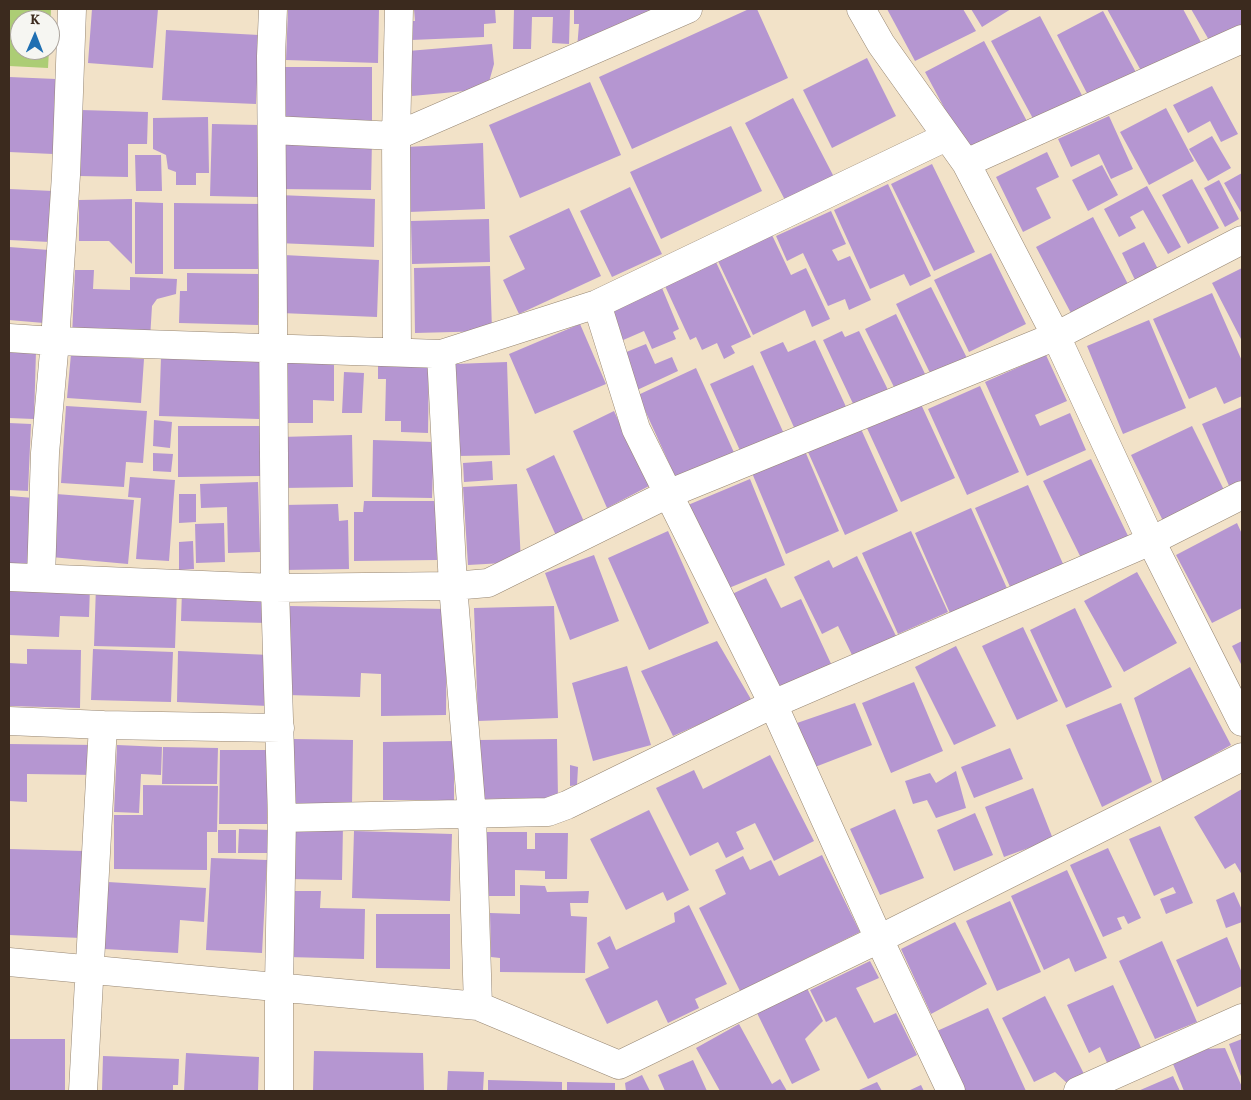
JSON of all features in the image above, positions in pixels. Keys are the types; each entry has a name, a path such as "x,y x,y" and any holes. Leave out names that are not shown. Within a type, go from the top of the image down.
{"street":[{"path":"41,578 44,453 55,342 66,175 72,9"},
{"path":"273,9 271,56 272,348 275,588 282,818 279,1091"},
{"path":"397,352 396,136 399,9"},
{"path":"272,130 396,136 688,9"},
{"path":"862,9 881,44 966,163 1056,336 1151,541 1242,722"},
{"path":"966,163 1242,39"},
{"path":"9,338 55,342 441,354 597,304 946,137"},
{"path":"9,577 275,588 454,586 488,583 668,494 1056,336 1242,240"},
{"path":"597,304 636,429 773,704 879,939 951,1091"},
{"path":"441,354 454,586 472,815 478,1006"},
{"path":"282,818 548,812 567,805 773,704 1151,541 1242,495"},
{"path":"9,721 103,725 280,728"},
{"path":"82,1091 103,725"},
{"path":"9,962 478,1006 618,1065 879,939 1242,757"},
{"path":"1078,1091 1242,1018"}],"green space":[{"path":"9,9 51,9 10,10 10,60 48,60 48,68 9,66"}],"building":[{"path":"92,9 158,9 153,68 88,63"},
{"path":"288,9 379,9 378,63 286,60"},
{"path":"414,9 495,9 496,23 484,24 484,37 411,40 410,21 415,21"},
{"path":"514,9 570,9 569,44 552,43 553,17 532,17 531,49 513,49"},
{"path":"574,9 660,9 577,49 579,24 574,24"},
{"path":"749,9 757,9 788,78 632,149 599,77"},
{"path":"887,9 963,9 976,31 915,61"},
{"path":"971,9 1011,9 982,27"},
{"path":"1107,9 1183,9 1203,46 1145,78"},
{"path":"1191,9 1242,9 1242,30 1213,47"},
{"path":"1103,11 1139,78 1092,103 1057,35"},
{"path":"1040,16 1085,101 1037,126 991,41"},
{"path":"166,30 259,35 256,104 162,100"},
{"path":"984,41 1029,125 970,156 925,72"},
{"path":"492,44 494,64 487,89 412,96 408,51"},
{"path":"867,58 896,116 832,148 803,90"},
{"path":"283,67 372,67 372,121 283,123"},
{"path":"9,77 56,79 53,154 9,152"},
{"path":"590,82 621,155 520,198 489,125"},
{"path":"1212,86 1238,134 1221,142 1210,121 1188,133 1173,105"},
{"path":"793,98 834,177 786,202 745,123"},
{"path":"1166,108 1194,161 1149,185 1120,132"},
{"path":"81,110 148,112 147,144 128,144 128,177 79,176"},
{"path":"1109,116 1133,169 1111,179 1099,154 1071,167 1058,139"},
{"path":"208,117 209,173 196,173 196,185 176,185 176,172 168,169 166,155 153,149 153,118"},
{"path":"212,124 260,125 258,197 210,196"},
{"path":"731,126 762,191 661,239 630,172"},
{"path":"1212,136 1231,168 1208,181 1189,149"},
{"path":"279,138 372,140 371,190 278,189"},
{"path":"483,143 485,209 409,212 406,147"},
{"path":"1047,152 1059,177 1036,188 1051,218 1023,232 996,177"},
{"path":"135,155 161,155 162,191 136,191"},
{"path":"932,164 975,252 934,271 891,184"},
{"path":"1102,165 1118,195 1088,211 1072,180"},
{"path":"1242,173 1242,214 1224,183"},
{"path":"1192,179 1219,228 1188,244 1162,195"},
{"path":"1219,180 1239,219 1225,227 1204,188"},
{"path":"888,184 931,276 910,286 904,274 870,289 834,210"},
{"path":"1147,186 1181,247 1168,254 1143,210 1130,217 1136,228 1119,237 1104,209"},
{"path":"630,187 662,254 612,277 580,211"},
{"path":"9,189 53,191 50,242 9,240"},
{"path":"279,195 375,199 374,247 277,243"},
{"path":"132,199 132,264 109,241 79,241 79,200"},
{"path":"135,202 163,203 163,274 135,274"},
{"path":"174,203 261,204 260,269 174,269"},
{"path":"569,208 601,276 519,314 503,280 525,269 509,236"},
{"path":"831,211 846,244 832,250 838,261 850,256 871,300 849,310 845,299 828,306 803,253 787,261 776,236"},
{"path":"1093,217 1129,286 1072,315 1036,247"},
{"path":"489,219 490,262 412,264 411,221"},
{"path":"772,235 791,275 806,268 830,319 812,327 805,310 753,335 718,261"},
{"path":"1144,242 1159,271 1136,282 1122,253"},
{"path":"9,247 49,250 44,323 9,320"},
{"path":"991,253 1026,324 969,352 934,280"},
{"path":"284,255 379,260 377,317 281,313"},
{"path":"716,262 751,337 731,346 735,353 724,359 717,343 702,350 696,337 690,340 665,286"},
{"path":"490,266 492,331 415,333 414,268"},
{"path":"1242,268 1242,341 1212,283"},
{"path":"75,270 94,270 93,289 130,290 130,277 177,279 176,294 157,299 152,306 150,339 72,336"},
{"path":"187,273 259,274 258,325 179,323 180,291 187,291"},
{"path":"931,287 968,360 932,377 896,304"},
{"path":"662,288 679,329 673,332 676,339 652,349 644,331 614,344 602,313"},
{"path":"1212,293 1242,361 1242,396 1224,404 1216,387 1189,399 1153,319"},
{"path":"896,314 927,378 897,393 865,329"},
{"path":"1149,320 1186,408 1123,434 1087,346"},
{"path":"580,324 606,384 535,414 509,354"},
{"path":"842,331 845,337 859,331 890,394 856,410 823,340"},
{"path":"815,340 848,411 797,434 760,352 783,342 788,352"},
{"path":"646,344 655,364 672,357 678,371 635,391 619,355"},
{"path":"9,350 36,351 34,419 9,418"},
{"path":"71,354 144,359 141,403 67,398"},
{"path":"1046,355 1067,401 1035,415 1040,426 1070,413 1086,450 1027,476 985,382"},
{"path":"161,357 261,359 259,419 159,416"},
{"path":"281,358 334,359 334,401 313,400 313,423 280,423"},
{"path":"378,362 429,364 428,433 401,432 401,421 385,421 386,379 378,379"},
{"path":"507,362 510,455 457,456 455,364"},
{"path":"753,365 785,436 742,455 710,384"},
{"path":"696,368 736,457 678,483 638,395"},
{"path":"344,372 364,373 362,413 342,413"},
{"path":"980,386 1019,472 967,495 928,409"},
{"path":"920,402 955,478 901,502 866,426"},
{"path":"66,406 147,411 143,463 126,462 124,487 61,483"},
{"path":"1242,407 1242,483 1230,488 1202,424"},
{"path":"614,411 649,486 607,508 573,431"},
{"path":"154,420 172,422 170,448 153,446"},
{"path":"9,423 31,424 28,491 9,490"},
{"path":"178,426 261,426 261,476 178,477"},
{"path":"1192,426 1226,494 1164,523 1131,455"},
{"path":"861,429 898,511 845,535 808,452"},
{"path":"352,435 353,487 282,488 281,437"},
{"path":"373,440 434,442 432,498 372,497"},
{"path":"805,451 839,531 786,554 752,473"},
{"path":"153,453 173,454 171,472 153,471"},
{"path":"554,455 586,526 558,540 526,469"},
{"path":"1091,459 1129,538 1082,560 1043,481"},
{"path":"492,461 493,480 464,482 463,463"},
{"path":"130,477 175,480 169,561 136,559 141,498 128,497"},
{"path":"750,479 785,565 724,590 688,505"},
{"path":"258,482 260,552 228,553 227,507 201,508 200,484"},
{"path":"517,484 521,562 468,565 463,487"},
{"path":"1028,485 1064,566 1011,589 975,508"},
{"path":"56,494 134,500 128,564 51,557"},
{"path":"179,494 196,494 196,522 179,523"},
{"path":"9,496 34,498 30,569 9,568"},
{"path":"364,501 436,501 437,560 354,561 354,512 363,512"},
{"path":"338,504 339,521 348,520 349,569 284,570 283,505"},
{"path":"971,508 1010,595 953,620 915,533"},
{"path":"224,523 225,562 196,563 195,524"},
{"path":"1237,523 1242,534 1242,608 1212,623 1176,555"},
{"path":"668,531 709,623 649,650 608,558"},
{"path":"911,531 948,612 898,634 862,553"},
{"path":"193,541 194,569 179,570 179,542"},
{"path":"594,555 619,621 570,640 545,573"},
{"path":"857,556 897,638 854,659 838,626 822,634 794,577 829,560 833,568"},
{"path":"1137,572 1177,643 1124,672 1084,601"},
{"path":"766,578 781,608 801,599 833,668 776,694 730,595"},
{"path":"9,584 90,587 89,617 60,616 59,637 9,635"},
{"path":"96,586 177,588 175,648 94,646"},
{"path":"182,591 269,594 268,623 181,621"},
{"path":"289,606 447,609 446,715 381,716 381,674 361,673 360,697 287,695"},
{"path":"554,606 558,718 478,721 474,608"},
{"path":"1075,608 1112,687 1066,708 1030,630"},
{"path":"1023,627 1058,701 1017,720 982,646"},
{"path":"717,641 752,701 673,736 641,671"},
{"path":"1242,641 1242,666 1232,646"},
{"path":"956,646 996,726 954,745 915,667"},
{"path":"27,649 81,650 80,708 9,706 9,663 27,664"},
{"path":"93,649 173,652 171,702 91,700"},
{"path":"178,651 270,655 268,706 177,702"},
{"path":"627,666 651,745 593,761 572,683"},
{"path":"1190,667 1231,745 1163,783 1134,698"},
{"path":"914,682 943,751 891,773 862,703"},
{"path":"855,703 872,745 815,767 797,723"},
{"path":"1121,703 1152,782 1102,807 1066,725"},
{"path":"294,739 353,740 352,805 292,804"},
{"path":"557,739 558,798 480,799 479,740"},
{"path":"454,741 454,800 383,800 383,742"},
{"path":"9,744 97,745 96,775 27,774 27,802 9,801"},
{"path":"117,745 162,747 161,775 141,774 139,813 114,812"},
{"path":"163,747 218,748 217,784 162,784"},
{"path":"1010,748 1023,779 974,798 961,767"},
{"path":"220,750 268,750 267,824 219,824"},
{"path":"770,755 814,841 774,861 755,823 736,832 744,849 726,858 718,842 690,856 656,788 694,770 703,789"},
{"path":"570,765 578,767 577,785 570,786"},
{"path":"956,771 966,808 936,818 927,800 913,804 905,781 930,773 936,783"},
{"path":"143,785 218,786 217,832 207,832 207,870 114,869 114,815 143,815"},
{"path":"1033,788 1053,839 1004,857 985,807"},
{"path":"1242,789 1242,875 1235,863 1225,869 1194,817"},
{"path":"895,809 924,878 880,895 850,829"},
{"path":"649,810 689,890 667,901 663,892 626,910 590,839"},
{"path":"975,813 993,855 954,871 937,830"},
{"path":"290,824 343,825 342,880 289,879"},
{"path":"1160,826 1193,903 1166,914 1160,899 1176,893 1173,887 1154,896 1129,839"},
{"path":"239,829 271,830 271,853 238,853"},
{"path":"218,830 236,830 236,853 218,853"},
{"path":"354,831 452,834 450,901 352,898"},
{"path":"487,832 527,832 527,849 535,849 535,833 568,833 567,879 545,879 545,871 515,870 515,896 487,896"},
{"path":"1108,848 1141,918 1128,924 1124,916 1117,918 1122,929 1103,937 1070,865"},
{"path":"9,849 84,851 81,938 9,935"},
{"path":"822,855 860,932 740,991 699,908 726,894 715,870 743,856 750,870 771,860 779,876"},
{"path":"211,858 267,860 262,953 206,950"},
{"path":"1067,870 1107,958 1075,972 1069,958 1044,970 1011,896"},
{"path":"108,882 206,888 204,922 180,920 178,953 104,949"},
{"path":"520,885 545,886 547,892 589,891 588,903 570,903 571,916 587,917 585,973 500,972 500,958 491,957 490,913 520,914"},
{"path":"290,891 321,891 320,908 365,909 364,959 288,957"},
{"path":"1234,892 1242,910 1242,922 1226,928 1216,900"},
{"path":"1010,901 1041,972 997,991 966,921"},
{"path":"689,905 727,984 695,999 699,1008 668,1023 657,1000 607,1024 585,979 609,968 597,943 610,936 616,950 675,922 674,913"},
{"path":"376,914 450,914 450,969 376,968"},
{"path":"955,922 987,984 931,1014 901,949"},
{"path":"1227,937 1242,973 1242,986 1197,1007 1176,960"},
{"path":"1162,941 1197,1022 1155,1039 1119,961"},
{"path":"870,961 879,978 856,988 874,1023 896,1013 917,1055 868,1079 836,1017 826,1022 810,990"},
{"path":"1113,985 1143,1052 1109,1067 1100,1047 1089,1053 1067,1005"},
{"path":"806,986 823,1021 805,1039 820,1070 792,1084 756,1011"},
{"path":"1045,996 1085,1076 1068,1084 1055,1072 1034,1082 1002,1018"},
{"path":"988,1008 1026,1091 965,1091 937,1031"},
{"path":"739,1024 772,1084 780,1079 787,1091 720,1091 696,1048"},
{"path":"9,1039 65,1039 65,1091 9,1091"},
{"path":"1242,1039 1242,1079 1229,1044"},
{"path":"1225,1048 1242,1091 1184,1091 1173,1064 1207,1049"},
{"path":"314,1051 423,1053 424,1091 313,1091"},
{"path":"186,1053 259,1057 258,1091 184,1091"},
{"path":"103,1056 179,1059 178,1085 173,1085 173,1091 102,1091"},
{"path":"693,1060 707,1091 665,1091 658,1075"},
{"path":"448,1071 484,1072 483,1091 447,1091"},
{"path":"642,1075 650,1091 626,1091 625,1083"},
{"path":"1173,1076 1180,1091 1138,1091"},
{"path":"488,1080 562,1082 562,1091 488,1091"},
{"path":"567,1082 615,1083 615,1091 567,1091"},
{"path":"877,1082 882,1091 857,1091"},
{"path":"921,1085 924,1091 908,1091"}]}
